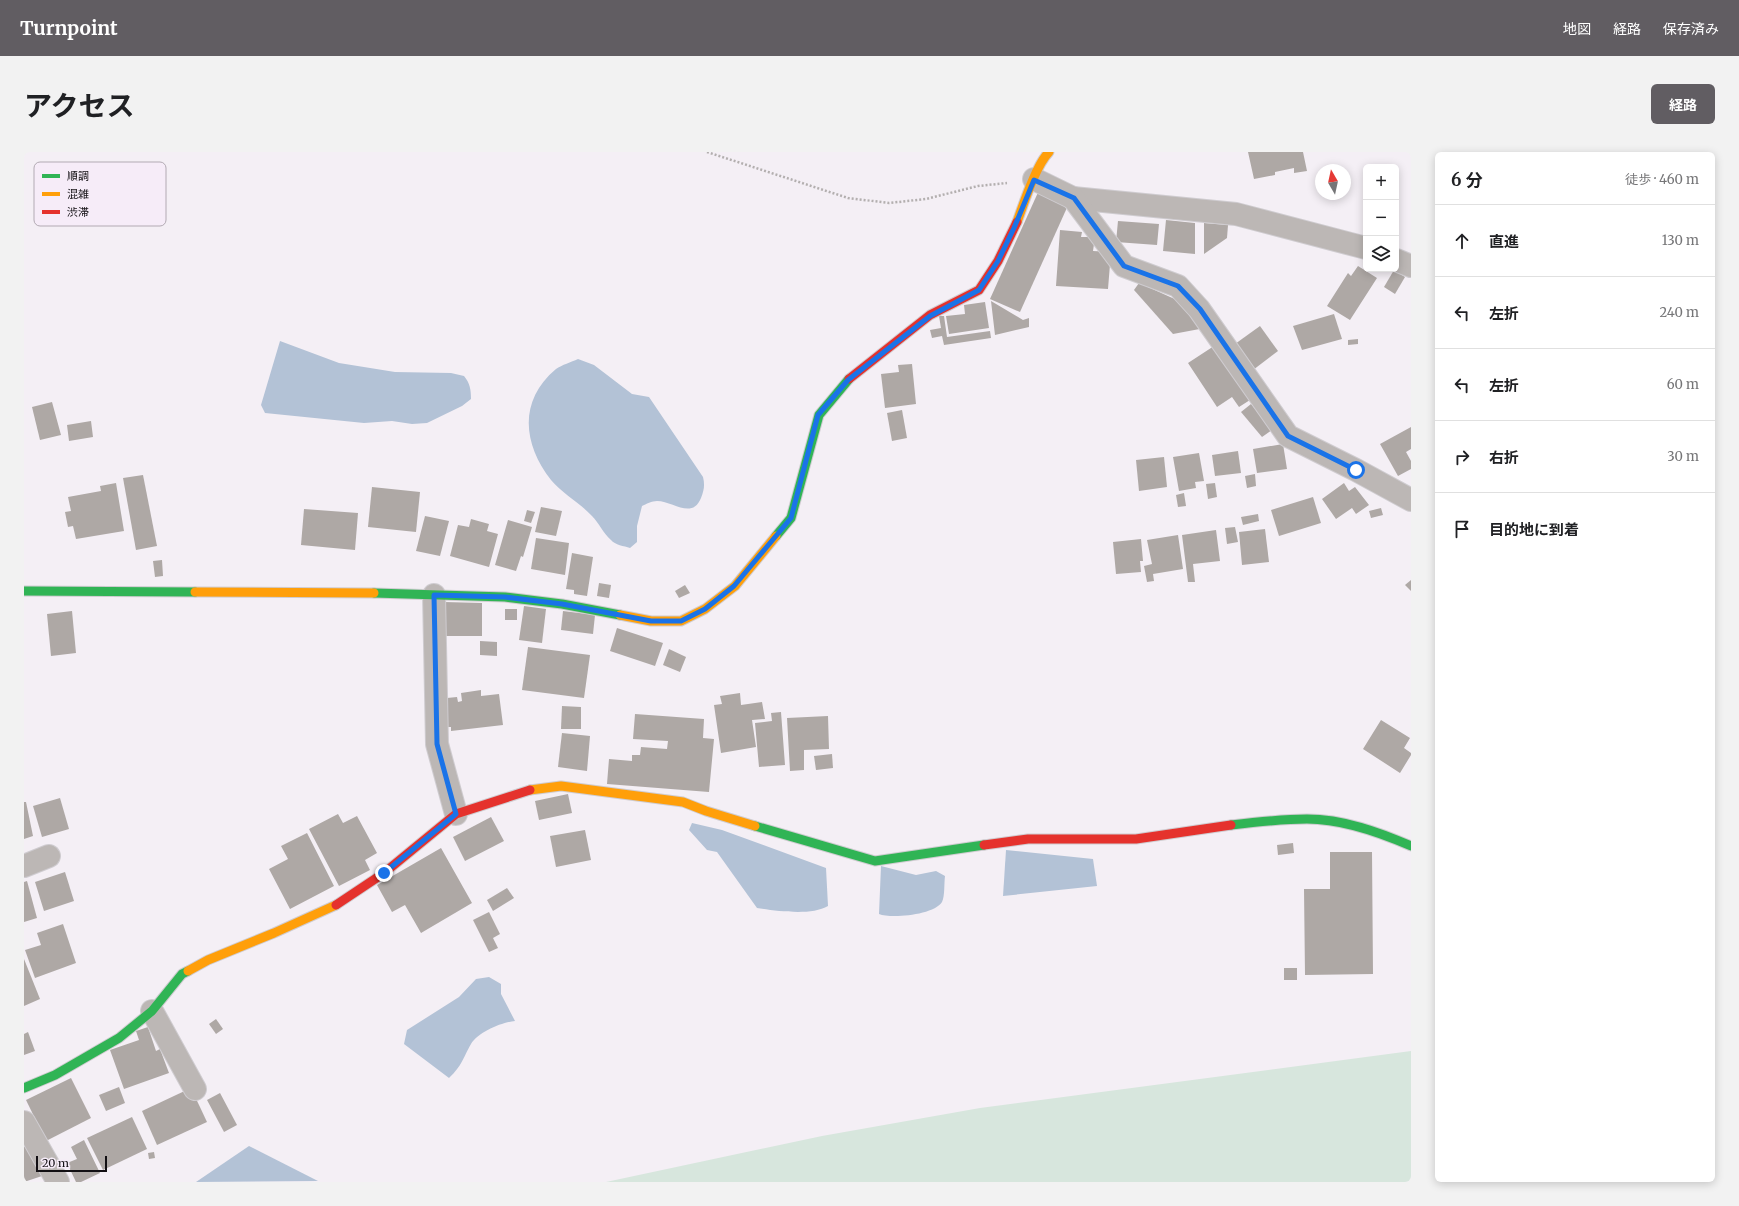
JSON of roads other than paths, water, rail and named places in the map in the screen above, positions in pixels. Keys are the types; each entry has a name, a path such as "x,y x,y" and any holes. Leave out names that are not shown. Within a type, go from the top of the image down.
{"street":[{"path":"24,591 379,593 505,597 562,604 651,621 681,621 705,609 734,586 791,518 818,415 848,380 930,316 979,290 998,261 1045,156 1050,152"},
{"path":"1034,180 1074,198 1236,214 1363,247"},
{"path":"1074,198 1124,266 1178,286 1200,309 1288,436 1356,470 1411,500"},
{"path":"1399,261 1411,266"},
{"path":"434,595 437,744 456,814"},
{"path":"24,1088 55,1074 119,1038 152,1011 182,974 208,960 274,933 336,905 384,873 456,814 526,791 560,786 683,802 706,811 875,862 1028,839 1136,838 1232,825 1308,820 1343,823 1388,836 1411,846"},
{"path":"24,866 49,856"},
{"path":"152,1011 195,1089"},
{"path":"24,1122 57,1182"}],"water":[{"path":"280,341 339,363 395,372 451,373 464,376 470,387 471,399 462,406 427,423 412,424 392,421 364,423 265,413 261,405"},
{"path":"578,359 594,365 632,394 649,397 703,477 704,485 702,495 693,508 687,509 657,501 642,506 637,526 637,542 630,548 613,542 592,516 551,480 535,452 530,437 530,409 535,395 544,381 556,369"},
{"path":"692,823 722,830 826,868 828,906 813,911 803,912 757,908 717,852 707,850 689,830"},
{"path":"1006,850 1093,859 1097,886 1003,896"},
{"path":"881,866 916,875 936,871 945,876 942,902 930,910 912,915 893,916 879,914"},
{"path":"489,977 501,984 501,994 515,1021 504,1023 479,1035 471,1044 460,1066 449,1078 404,1044 407,1030 459,997 476,979"},
{"path":"249,1146 318,1181 196,1182"}]}
